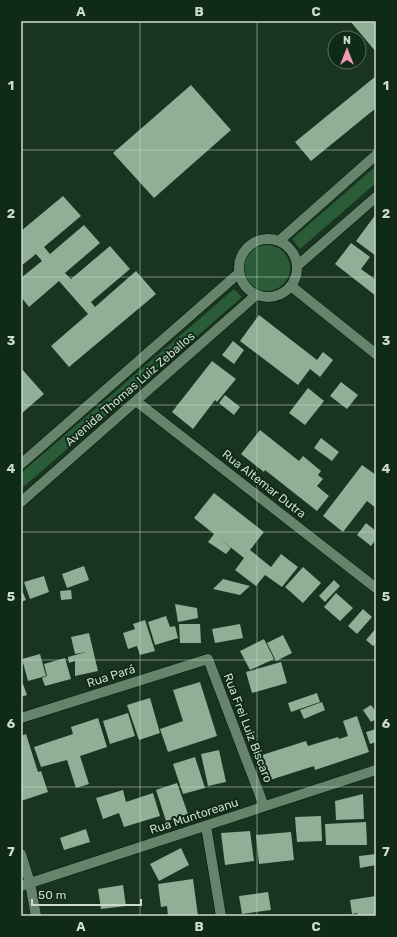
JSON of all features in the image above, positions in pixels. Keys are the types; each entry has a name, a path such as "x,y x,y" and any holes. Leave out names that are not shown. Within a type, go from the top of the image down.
{"street":[{"path":"279,242 376,155"},
{"path":"297,266 376,197"},
{"path":"269,240 279,242 288,247 294,256 297,266 296,276 291,286 284,293 275,296 265,297 256,295 245,286 239,273 239,263 243,254 250,246 259,241 269,240"},
{"name":"Avenida Thomas Luiz Zeballos","path":"21,464 239,273"},
{"path":"291,286 376,354"},
{"name":"Avenida Thomas Luiz Zeballos","path":"21,502 256,295"},
{"name":"Rua Altemar Dutra","path":"136,401 376,588"},
{"name":"Rua Pará","path":"21,718 208,659"},
{"name":"Rua Frei Luiz Biscaro","path":"208,659 264,806"},
{"name":"Rua Muntoreanu","path":"26,884 376,770"},
{"path":"206,826 221,916"},
{"path":"21,854 26,884 36,916"}],"green space":[{"path":"376,166 376,183 300,249 292,239"},
{"path":"267,245 280,249 286,255 290,268 286,281 280,287 267,291 254,287 248,281 244,268 248,255 254,249"},
{"path":"234,289 242,297 21,489 21,473"}],"building":[{"path":"350,21 376,21 376,52 367,41 367,30 358,30"},
{"path":"376,76 376,108 311,161 295,142"},
{"path":"191,85 231,130 154,198 113,153"},
{"path":"63,196 81,216 44,247 50,254 84,225 100,243 65,273 71,279 110,246 130,269 91,302 95,307 136,271 156,294 69,367 51,346 88,314 59,281 29,307 21,297 21,278 42,261 36,254 21,266 21,231"},
{"path":"376,214 376,256 356,241"},
{"path":"351,243 370,257 361,269 376,280 376,296 335,264"},
{"path":"259,315 317,360 323,352 333,360 320,377 310,369 298,385 240,341"},
{"path":"233,341 244,350 234,364 222,355"},
{"path":"212,361 236,379 217,402 215,400 193,429 172,412"},
{"path":"21,368 44,394 21,414"},
{"path":"341,382 358,395 347,409 330,396"},
{"path":"308,388 324,401 305,425 289,413"},
{"path":"225,395 240,407 234,415 219,403"},
{"path":"260,430 299,461 303,456 321,471 318,475 323,479 317,486 329,496 317,511 265,470 264,472 241,454"},
{"path":"321,438 339,452 332,461 314,448"},
{"path":"362,465 376,475 376,508 367,501 343,532 323,516"},
{"path":"214,493 264,532 250,550 271,567 281,554 298,567 282,587 265,575 256,586 235,570 244,558 219,538 231,548 226,554 208,542 214,534 194,518"},
{"path":"366,523 376,531 376,539 371,546 357,535"},
{"path":"84,566 89,580 67,588 62,574"},
{"path":"303,567 321,583 303,603 285,587"},
{"path":"44,576 49,592 30,599 24,582"},
{"path":"223,579 250,586 240,595 213,589"},
{"path":"334,580 340,586 325,602 319,596"},
{"path":"21,588 26,600 21,602"},
{"path":"71,590 72,599 61,600 60,591"},
{"path":"336,593 353,608 340,621 324,607"},
{"path":"175,604 197,608 198,618 178,622"},
{"path":"363,609 372,617 357,634 348,626"},
{"path":"166,616 170,627 175,626 178,638 155,645 148,622"},
{"path":"145,620 155,651 140,655 137,646 128,649 123,633 135,629 133,624"},
{"path":"179,624 200,624 201,643 180,643"},
{"path":"240,624 243,638 215,643 212,629"},
{"path":"376,628 376,643 373,646 366,640"},
{"path":"89,633 98,671 75,676 75,661 69,663 68,657 86,652 75,654 71,637"},
{"path":"283,635 292,653 276,661 267,643"},
{"path":"264,639 274,659 250,670 240,651"},
{"path":"40,654 46,676 28,681 22,659"},
{"path":"65,658 71,679 45,686 42,678 47,676 44,664"},
{"path":"281,662 287,683 252,693 246,672"},
{"path":"200,682 217,736 168,752 160,729 183,721 173,690"},
{"path":"21,684 23,684 27,695 21,697"},
{"path":"317,693 320,702 291,712 288,703"},
{"path":"150,698 160,733 139,740 127,705"},
{"path":"322,702 325,710 304,719 300,710"},
{"path":"371,705 376,712 376,719 371,722 363,710"},
{"path":"128,713 135,736 110,744 103,721"},
{"path":"357,716 369,752 315,770 314,766 270,780 262,755 306,741 308,746 338,737 339,739 348,736 343,721"},
{"path":"98,718 107,747 80,756 89,784 76,788 67,760 41,767 34,747 73,734 71,727"},
{"path":"376,729 376,742 370,744 366,732"},
{"path":"26,734 38,772 41,771 48,792 21,801 21,736"},
{"path":"219,750 226,782 208,786 201,754"},
{"path":"195,757 205,788 183,794 173,764"},
{"path":"177,783 188,814 166,821 156,790"},
{"path":"123,790 126,802 153,793 160,816 124,827 119,813 103,819 96,798"},
{"path":"363,794 364,819 336,820 335,801"},
{"path":"321,816 322,841 297,842 295,817"},
{"path":"366,822 367,845 326,845 325,824"},
{"path":"86,829 90,842 64,850 60,838"},
{"path":"250,831 254,861 225,865 221,833"},
{"path":"291,832 294,860 259,864 256,835"},
{"path":"181,848 189,865 159,881 150,864"},
{"path":"376,854 376,865 360,868 359,856"},
{"path":"193,879 198,916 168,916 167,906 161,907 158,884"},
{"path":"123,885 126,906 101,909 98,889"},
{"path":"268,892 271,910 242,914 239,896"},
{"path":"376,896 376,916 358,916 357,913 352,914 350,900"}]}
